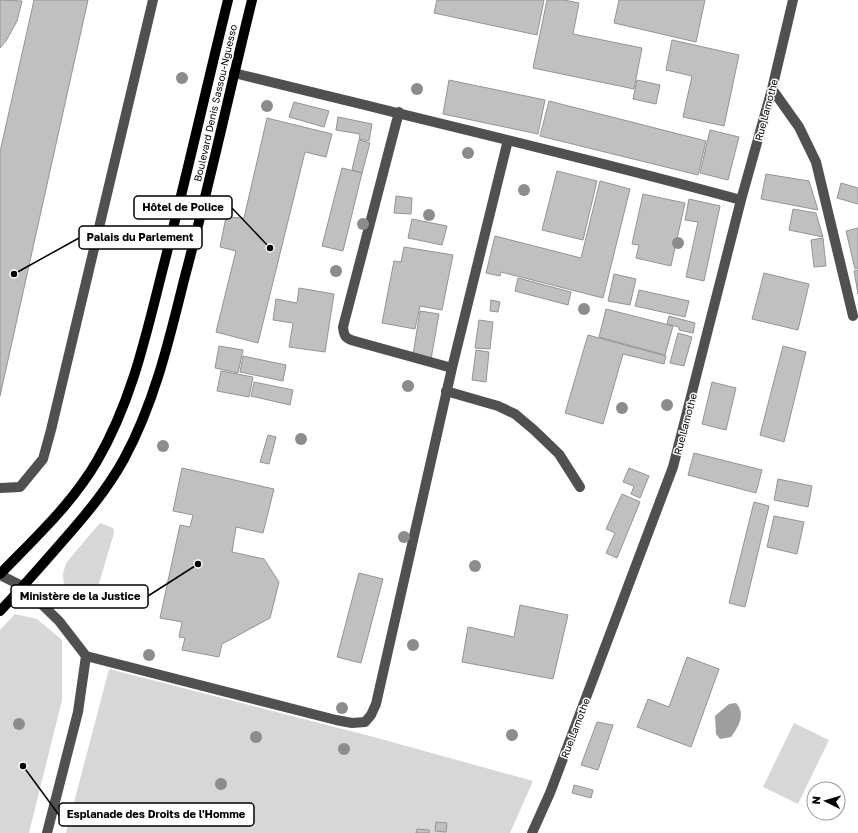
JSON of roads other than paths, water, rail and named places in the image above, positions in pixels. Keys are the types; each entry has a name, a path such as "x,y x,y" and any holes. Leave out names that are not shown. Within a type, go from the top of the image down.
{"main road":[{"name":"Boulevard Denis Sassou-Nguesso","path":"0,575 71,498 96,462 116,425 134,380 183,191 228,0"},
{"name":"Boulevard Denis Sassou-Nguesso","path":"0,611 24,587 91,509 123,460 140,426 159,372 174,322 206,197 252,0"}],"street":[{"path":"0,488 20,487 43,459 152,0"},
{"name":"Rue Lamothe","path":"532,833 550,793 673,467 794,0"},
{"path":"234,73 629,169 741,200"},
{"path":"772,89 799,127 816,162 853,316"},
{"path":"398,112 343,327 344,334 347,338 358,342 452,368"},
{"path":"0,575 24,587 59,621 86,656 336,720 352,723 365,722 372,715 376,704 446,391 508,140"},
{"path":"446,391 498,406 515,414 559,454 580,486"},
{"path":"47,833 78,712 86,656"}],"place":[{"name":"Hôtel de Police","path":"270,248"},
{"name":"Palais du Parlement","path":"14,274"},
{"name":"Ministère de la Justice","path":"198,564"},
{"name":"Esplanade des Droits de l'Homme","path":"23,766"}]}
